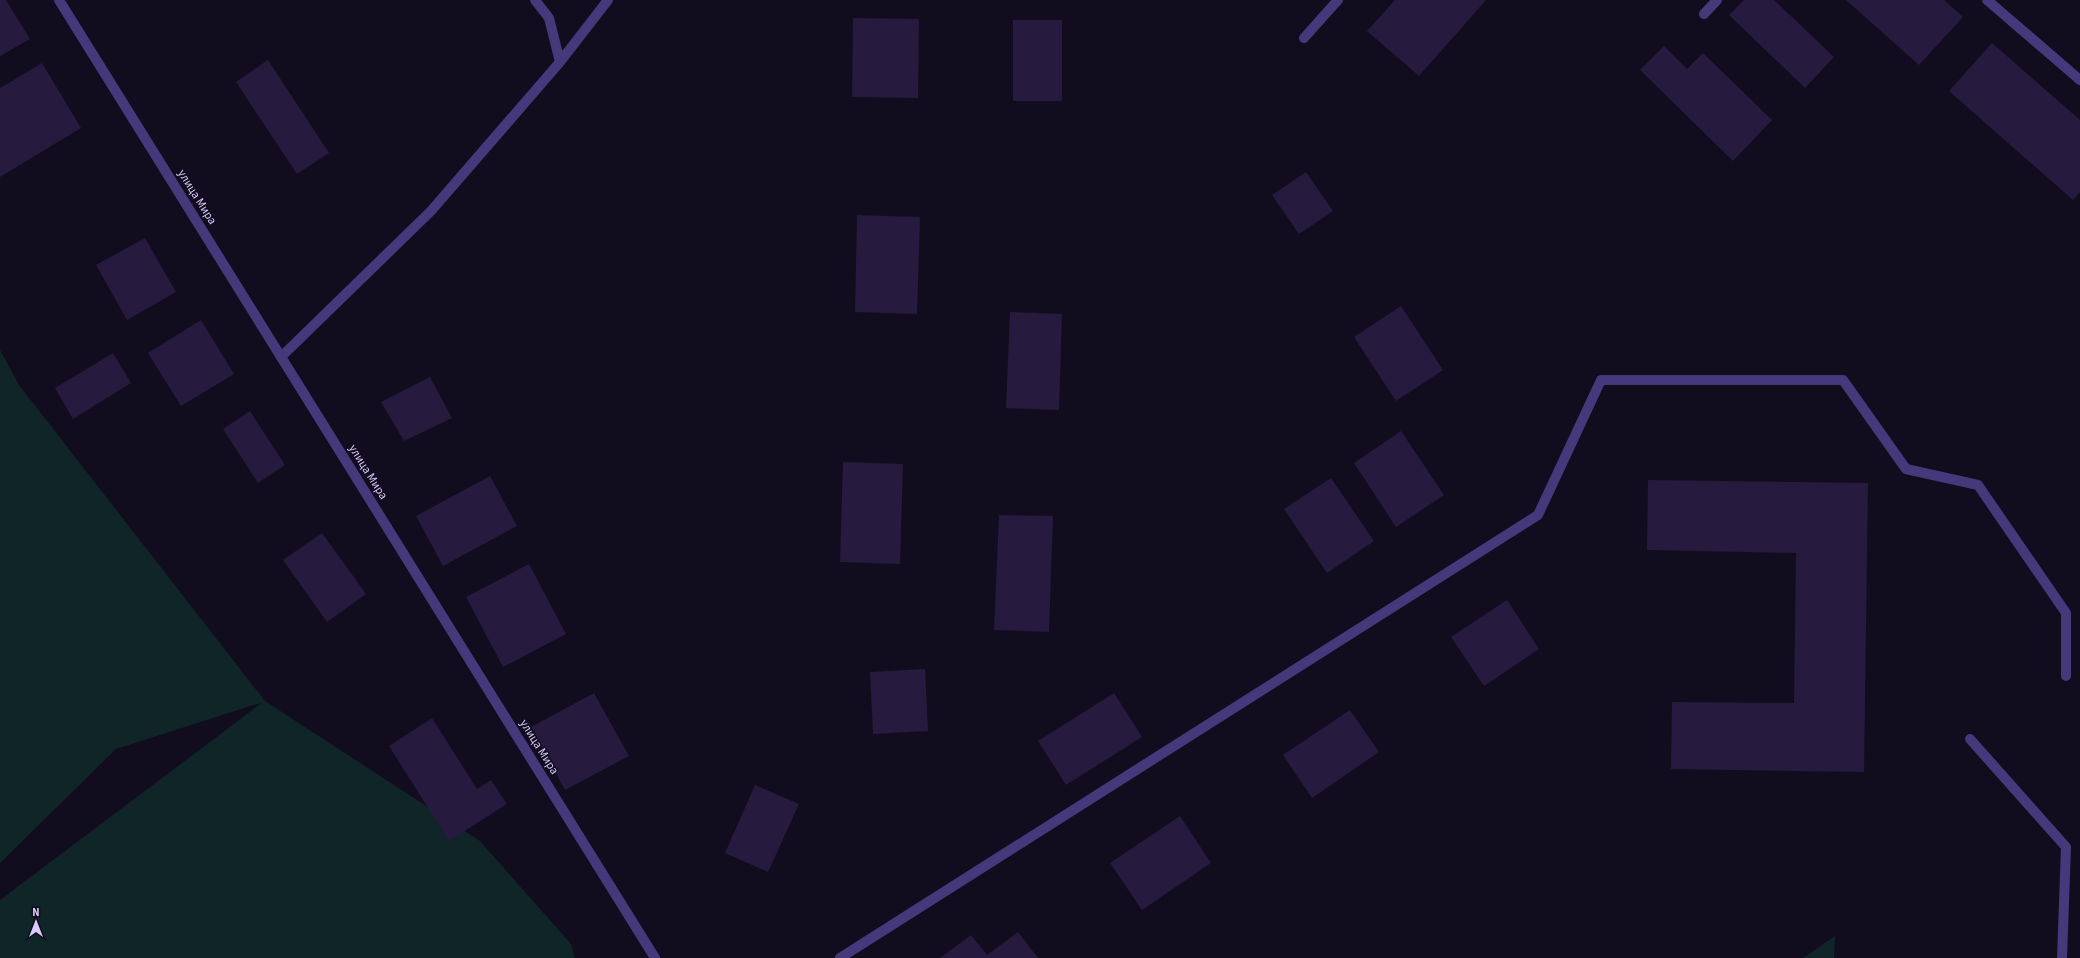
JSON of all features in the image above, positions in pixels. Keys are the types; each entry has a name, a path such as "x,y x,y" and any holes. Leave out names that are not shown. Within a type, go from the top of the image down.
{"street":[{"name":"улица Мира","path":"59,0 655,958"},
{"path":"535,0 549,18 560,62"},
{"path":"281,357 431,211 560,62 608,0"},
{"path":"1304,38 1338,0"},
{"path":"1704,14 1717,0"},
{"path":"1987,0 2080,80"},
{"path":"840,958 1538,515 1601,380 1843,380 1906,468 1978,485 2066,613 2066,676"},
{"path":"1970,739 2066,847 2062,958"}],"green space":[{"path":"0,350 19,385 265,701 480,841 571,944 575,958 0,958 0,900 263,702 116,749 0,863"},
{"path":"1835,936 1834,958 1803,958"}],"building":[{"path":"0,0 6,0 30,39 0,56"},
{"path":"1395,0 1486,0 1419,76 1367,31"},
{"path":"1744,0 1774,0 1834,57 1805,88 1729,15"},
{"path":"1846,0 1944,0 1963,17 1919,65"},
{"path":"853,18 919,19 918,98 852,97"},
{"path":"1013,20 1062,20 1062,101 1013,101"},
{"path":"1992,43 2080,120 2080,192 2073,200 1949,91"},
{"path":"1664,46 1687,69 1703,53 1772,120 1733,161 1640,70"},
{"path":"268,60 329,153 297,174 236,82"},
{"path":"42,63 81,128 0,177 0,88"},
{"path":"1306,172 1333,211 1299,234 1272,195"},
{"path":"857,215 920,217 917,314 855,312"},
{"path":"145,238 176,292 127,320 96,265"},
{"path":"1401,306 1443,370 1396,401 1354,337"},
{"path":"1010,312 1062,314 1059,410 1006,408"},
{"path":"201,320 234,374 181,406 148,353"},
{"path":"113,353 131,383 73,419 55,388"},
{"path":"430,377 452,418 404,441 381,402"},
{"path":"250,411 285,465 258,483 223,429"},
{"path":"1401,431 1444,495 1396,527 1354,463"},
{"path":"843,462 903,464 900,564 840,562"},
{"path":"490,476 517,526 443,566 416,516"},
{"path":"1331,478 1374,541 1327,573 1284,509"},
{"path":"1648,480 1868,483 1864,772 1671,769 1672,702 1794,703 1796,553 1647,550"},
{"path":"999,515 1053,516 1049,632 994,630"},
{"path":"322,533 366,594 327,622 283,560"},
{"path":"529,564 566,634 503,667 466,597"},
{"path":"1507,600 1539,649 1484,686 1451,637"},
{"path":"925,669 928,731 873,734 870,672"},
{"path":"594,693 629,756 565,790 531,727"},
{"path":"1114,693 1142,737 1066,785 1038,741"},
{"path":"1350,710 1379,752 1312,798 1283,755"},
{"path":"432,718 477,789 491,780 507,804 449,841 389,746"},
{"path":"755,785 799,804 768,872 725,853"},
{"path":"1180,816 1211,863 1142,910 1110,863"},
{"path":"1018,932 1038,958 940,958 971,935 987,955"}]}
